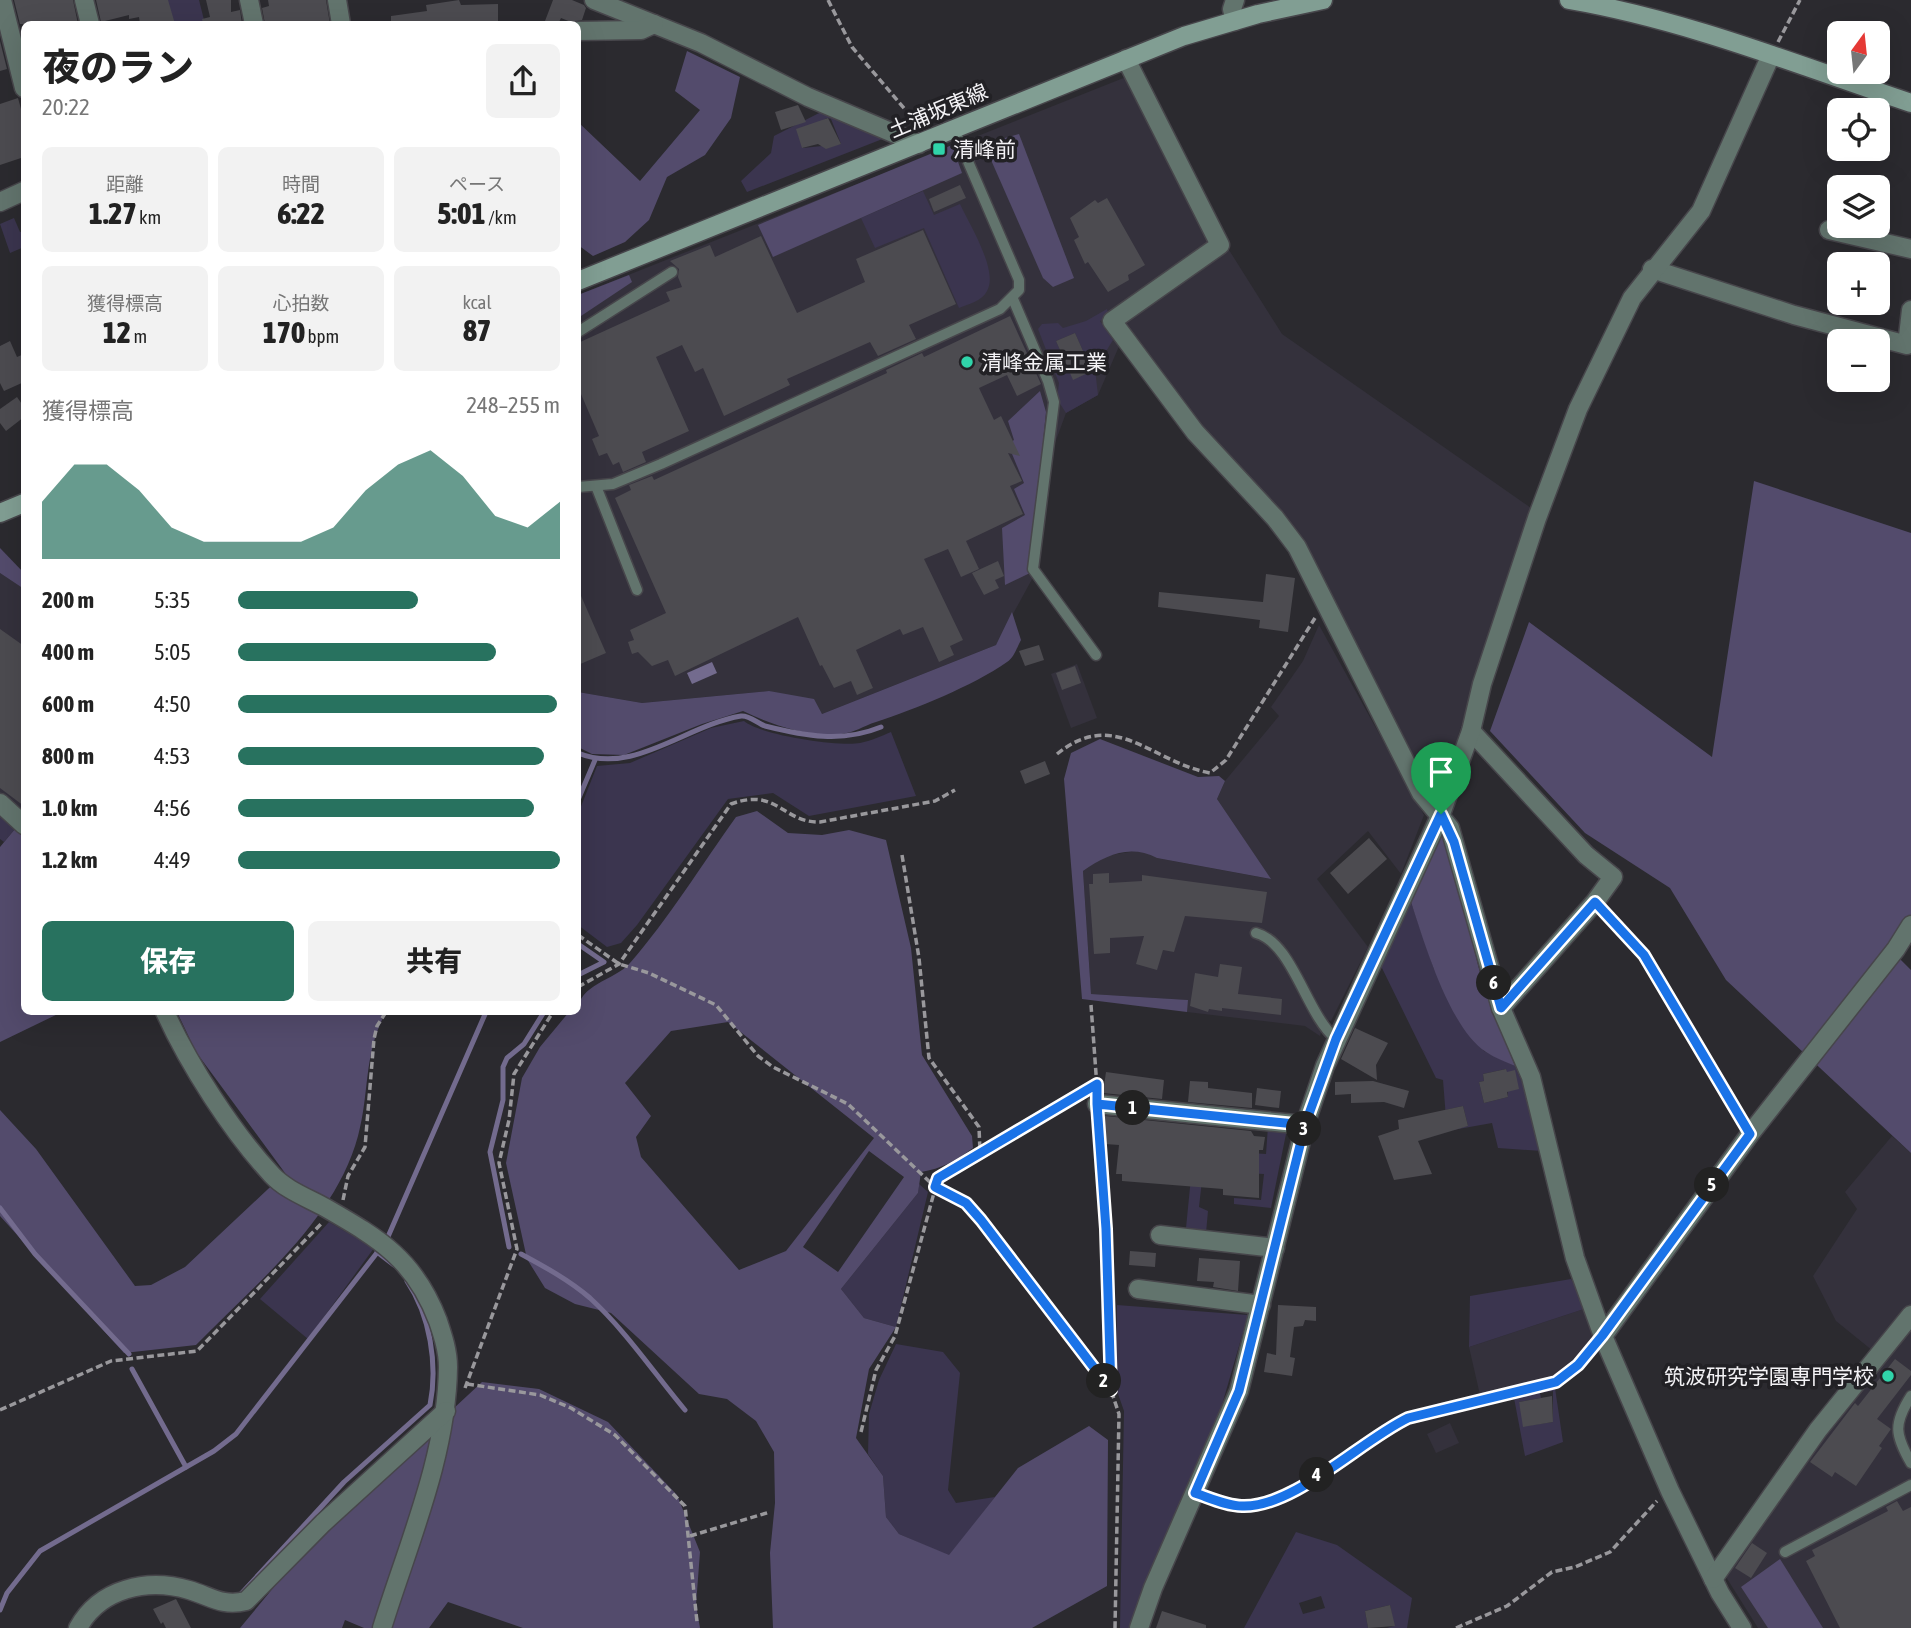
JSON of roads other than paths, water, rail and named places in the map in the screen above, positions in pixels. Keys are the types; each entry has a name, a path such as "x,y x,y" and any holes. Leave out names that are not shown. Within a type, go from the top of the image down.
{"main road":[{"name":"土浦坂東線","path":"581,280 1126,59 1235,20 1323,0"},
{"path":"1569,0 1651,17 1911,103"},
{"path":"0,513 21,504"}],"street":[{"path":"2,0 21,76"},
{"path":"84,0 89,21"},
{"path":"249,0 253,21"},
{"path":"337,0 340,21"},
{"path":"594,0 701,43 808,97 919,144"},
{"path":"1235,0 1232,9 1235,20"},
{"path":"581,32 641,30 654,24"},
{"path":"1139,1628 1153,1588 1239,1391 1305,1125 1336,1039 1441,814 1471,731 1482,684 1537,518 1578,409 1632,298 1652,269 1701,211 1771,55"},
{"path":"1126,59 1220,245 1112,321 1195,432 1276,517 1297,547 1421,793 1441,814 1454,842 1501,1008 1531,1077 1575,1258 1602,1336 1670,1491 1713,1579 1742,1628"},
{"path":"0,202 21,192"},
{"path":"1864,238 1911,249"},
{"path":"1652,269 1909,354 1911,310"},
{"path":"1471,731 1586,855 1613,877 1595,902 1501,1008"},
{"path":"0,803 21,822"},
{"path":"1602,1336 1750,1134 1896,949 1911,925"},
{"path":"166,1015 183,1052 273,1176 390,1249 410,1267 422,1284 444,1338 448,1364 446,1411 436,1455 382,1628"},
{"path":"1097,1104 1305,1125"},
{"path":"1160,1235 1275,1248"},
{"path":"1138,1289 1261,1304"},
{"path":"1713,1579 1818,1430 1911,1315"},
{"path":"78,1628 97,1604 124,1588 175,1587 222,1603 246,1601 323,1523 446,1411"}],"lane":[{"path":"581,487 613,484 661,464 999,309 1013,299 1019,290 1019,280 954,129"},
{"path":"581,330 672,272"},
{"path":"1013,299 1048,381 1054,402 1033,569 1096,655"},
{"path":"596,486 637,590"},
{"path":"1256,933 1267,936 1286,960 1324,1029 1336,1039"},
{"path":"1911,1396 1901,1411 1897,1426 1899,1442 1911,1463"},
{"path":"1786,1552 1911,1485"}],"waterway":[{"path":"581,754 599,758 639,754 720,721 741,716 765,726 823,736 852,735 881,727"},
{"path":"581,793 595,760"},
{"path":"581,946 604,962 581,974"},
{"path":"387,1239 485,1015"},
{"path":"509,1247 490,1152 503,1100 503,1067 507,1058 524,1044 542,1015"},
{"path":"0,1208 35,1254 129,1354"},
{"path":"377,1252 394,1265"},
{"path":"0,1610 7,1593 40,1551 214,1451 236,1434 376,1254"},
{"path":"521,1254 590,1298 628,1338 685,1410"},
{"path":"240,1595 344,1482 430,1405 433,1374 430,1341 421,1309 407,1281"},
{"path":"132,1369 186,1467"}],"place":[{"name":"清峰前","path":"939,149"},
{"name":"清峰金属工業","path":"967,362"},
{"name":"筑波研究学園専門学校","path":"1888,1376"}]}
